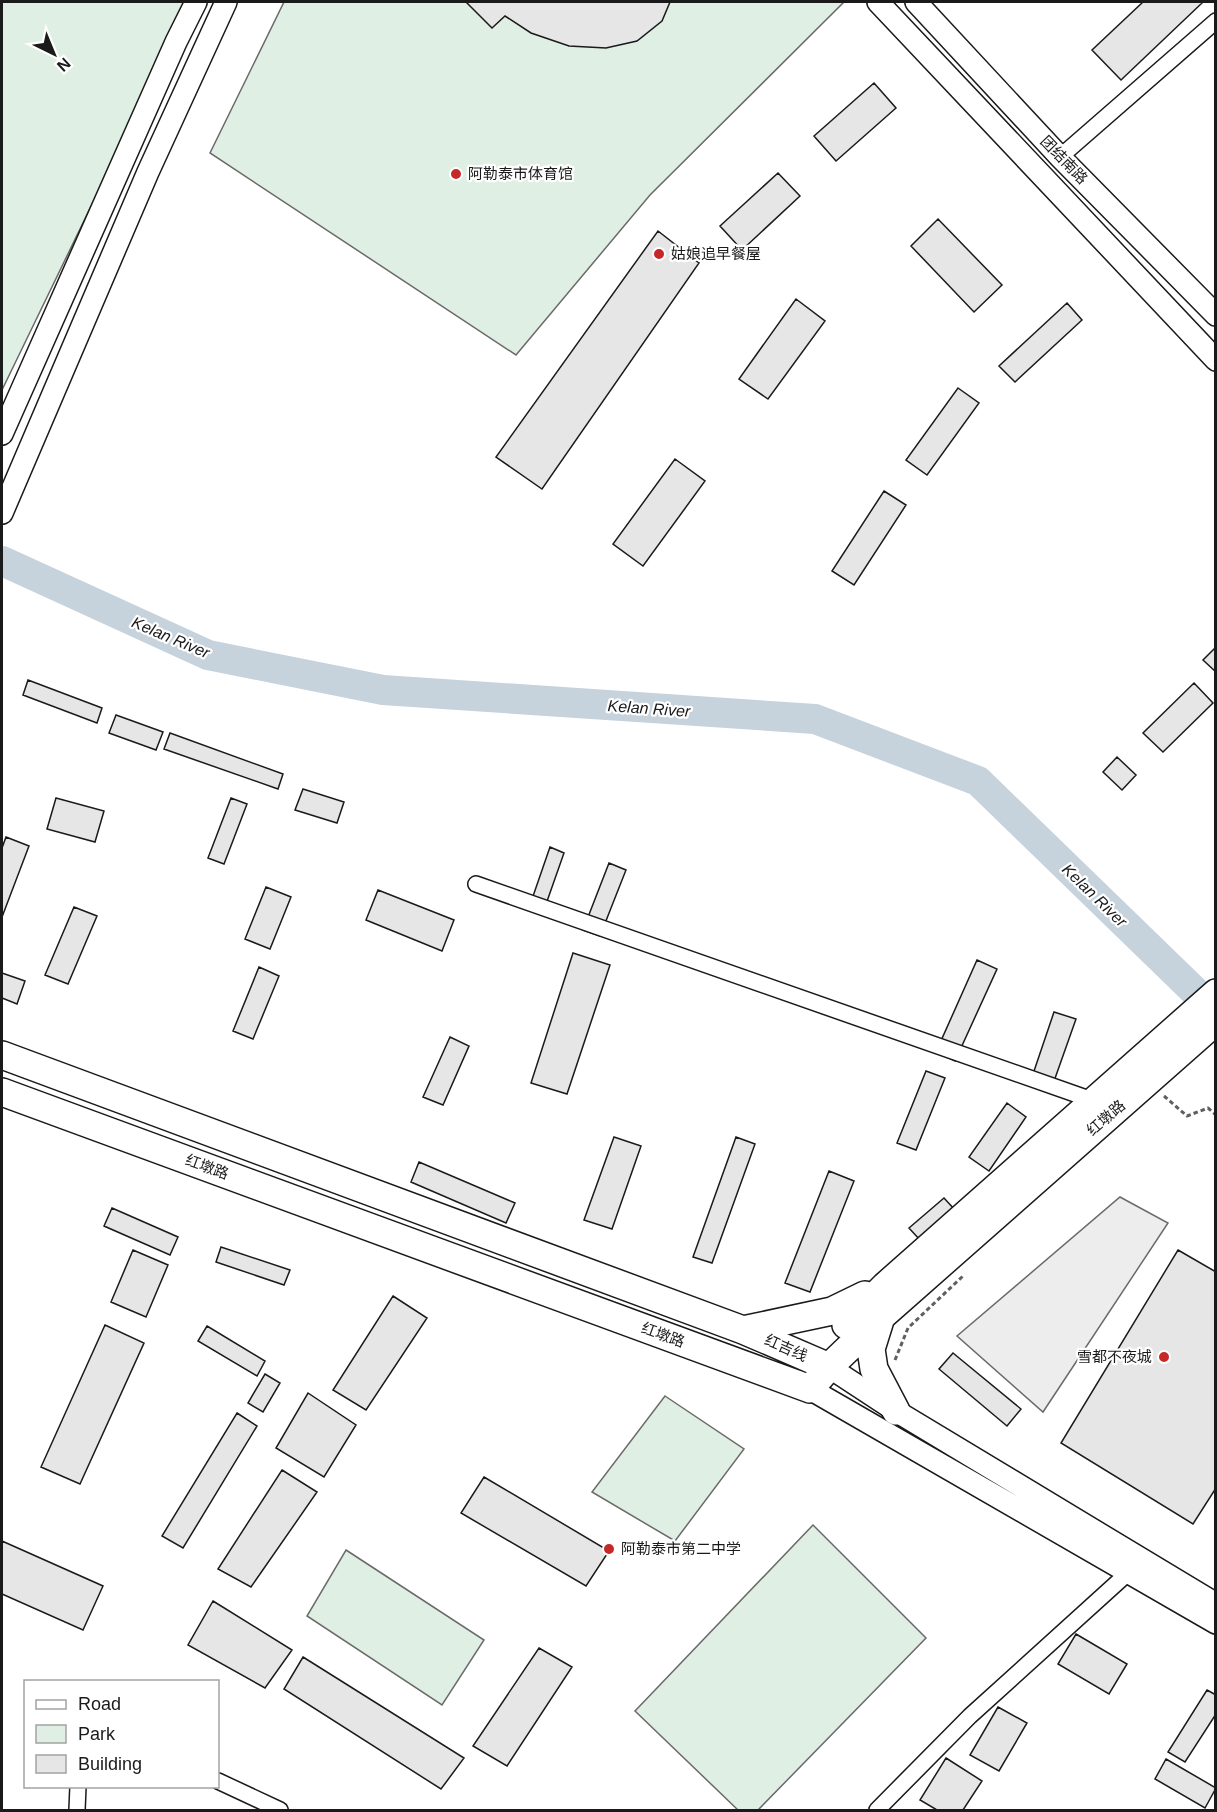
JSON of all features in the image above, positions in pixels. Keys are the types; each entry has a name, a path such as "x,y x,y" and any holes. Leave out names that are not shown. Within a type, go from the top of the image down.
{"highway":[{"name":"红墩路","path":"820,1363 882,1316 1170,1048 1215,993"},
{"name":"红墩路","path":"885,1286 1095,1101 1170,1048 1215,1021"},
{"path":"2,1055 743,1330 832,1311 885,1286"},
{"name":"红墩路","path":"2,1092 799,1385"},
{"path":"799,1385 885,1286"},
{"path":"882,1316 871,1350 874,1369 896,1411"},
{"name":"红吉线","path":"743,1330 820,1363"}],"main road":[{"path":"2,434 176,42 196,2"},
{"path":"2,513 148,172 226,2"},
{"path":"878,2 1215,360"},
{"name":"团结南路","path":"916,2 1060,157 1215,315"},
{"path":"820,1363 1215,1604"},
{"path":"799,1385 1215,1623"}],"street":[{"path":"1060,157 1215,21"},
{"path":"476,884 1095,1101"},
{"path":"877,1810 970,1716 1129,1572"},
{"path":"219,1781 280,1810"},
{"path":"77,1810 78,1788"}],"path":[{"path":"1161,1093 1187,1116 1209,1108 1215,1115"},
{"path":"892,1367 908,1328 965,1273"}],"green space":[{"path":"2,2 190,2 2,390"},
{"name":"阿勒泰市体育馆","path":"284,2 844,2 650,195 516,355 210,153"},
{"path":"665,1396 744,1449 675,1541 592,1492"},
{"path":"813,1525 926,1638 758,1810 738,1810 635,1711"},
{"path":"346,1550 484,1640 442,1705 307,1616"}],"shaded area":[{"path":"1120,1197 1168,1223 1043,1412 957,1336"}],"building":[{"path":"466,2 670,2 662,21 637,41 606,48 569,46 531,33 505,16 492,28"},
{"path":"1143,2 1202,3 1121,80 1092,50"},
{"path":"874,83 896,108 836,161 814,136"},
{"path":"778,173 800,196 742,250 720,226"},
{"path":"938,219 1002,285 974,312 911,246"},
{"path":"658,231 699,263 542,489 496,457"},
{"path":"796,299 825,321 768,399 739,379"},
{"path":"1067,303 1082,320 1015,382 999,366"},
{"path":"958,388 979,403 927,475 906,460"},
{"path":"675,459 705,481 643,566 613,544"},
{"path":"884,491 906,505 854,585 832,571"},
{"path":"1216,647 1216,672 1203,660"},
{"path":"28,680 102,708 97,723 23,695"},
{"path":"1194,683 1213,703 1163,752 1143,733"},
{"path":"116,715 163,732 156,750 109,733"},
{"path":"170,733 283,774 278,789 164,749"},
{"path":"1117,757 1136,775 1122,790 1103,772"},
{"path":"303,789 344,802 337,823 295,810"},
{"path":"56,798 104,811 95,842 47,829"},
{"path":"231,798 247,804 224,864 208,858"},
{"path":"6,837 29,846 2,917 2,848"},
{"path":"550,847 564,853 545,907 531,902"},
{"path":"609,863 626,870 600,936 583,930"},
{"path":"266,887 291,897 270,949 245,939"},
{"path":"378,890 454,920 442,951 366,920"},
{"path":"74,907 97,916 68,984 45,975"},
{"path":"573,953 610,965 567,1094 531,1083"},
{"path":"977,960 997,969 955,1061 936,1052"},
{"path":"259,967 279,976 253,1039 233,1031"},
{"path":"2,973 25,981 17,1004 2,998"},
{"path":"1054,1012 1076,1019 1053,1084 1032,1077"},
{"path":"450,1037 469,1046 443,1105 423,1097"},
{"path":"926,1071 945,1078 916,1150 897,1143"},
{"path":"1007,1103 1026,1117 989,1171 969,1157"},
{"path":"614,1137 641,1146 612,1229 584,1220"},
{"path":"736,1137 755,1144 712,1263 693,1257"},
{"path":"419,1162 515,1203 506,1223 411,1182"},
{"path":"829,1171 854,1181 810,1292 785,1283"},
{"path":"944,1198 955,1210 920,1240 909,1228"},
{"path":"112,1208 178,1237 170,1255 104,1226"},
{"path":"221,1247 290,1270 284,1285 216,1262"},
{"path":"133,1250 168,1265 146,1317 111,1302"},
{"name":"雪都不夜城","path":"1178,1250 1216,1272 1216,1488 1193,1524 1061,1443"},
{"path":"393,1296 427,1318 366,1410 333,1390"},
{"path":"105,1325 144,1343 80,1484 41,1467"},
{"path":"207,1326 265,1361 257,1376 198,1341"},
{"path":"953,1353 1021,1409 1007,1426 939,1369"},
{"path":"265,1374 280,1383 263,1412 248,1403"},
{"path":"308,1393 356,1425 324,1477 276,1448"},
{"path":"237,1413 257,1426 183,1548 162,1536"},
{"path":"282,1470 317,1492 251,1587 218,1569"},
{"path":"484,1477 609,1551 586,1586 461,1513"},
{"path":"2,1541 103,1586 83,1630 2,1594"},
{"path":"213,1601 292,1650 265,1688 188,1645"},
{"path":"1076,1634 1127,1664 1109,1694 1058,1664"},
{"path":"539,1648 572,1667 507,1766 473,1746"},
{"path":"303,1657 464,1758 441,1789 284,1689"},
{"path":"1207,1690 1216,1695 1216,1714 1185,1762 1168,1752"},
{"path":"998,1707 1027,1723 999,1771 970,1755"},
{"path":"946,1758 982,1781 963,1810 937,1810 920,1800"},
{"path":"1166,1759 1216,1788 1205,1808 1155,1779"}],"waterway":[{"name":"Kelan River","path":"2,561 208,655 383,690 815,719 978,781 1216,1012"}],"place":[{"name":"阿勒泰市体育馆","path":"456,174"},
{"name":"姑娘追早餐屋","path":"659,254"},
{"name":"雪都不夜城","path":"1164,1357"},
{"name":"阿勒泰市第二中学","path":"609,1549"}]}
